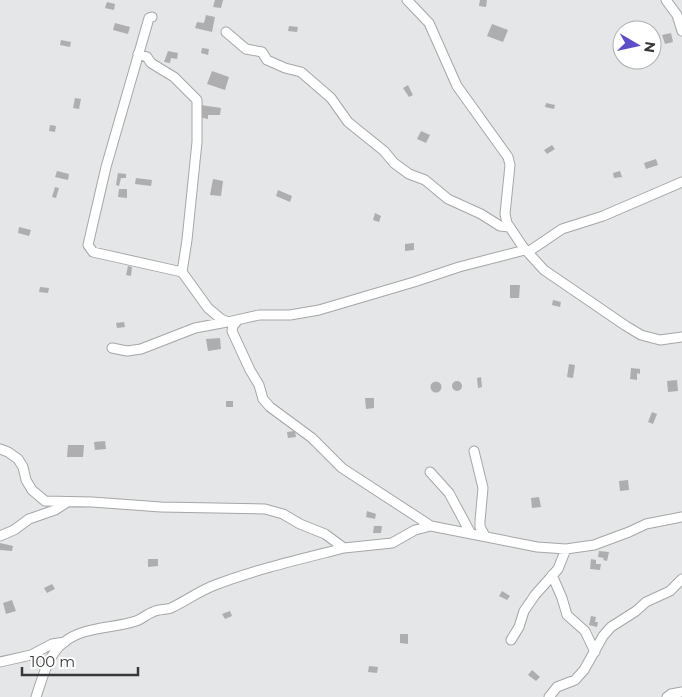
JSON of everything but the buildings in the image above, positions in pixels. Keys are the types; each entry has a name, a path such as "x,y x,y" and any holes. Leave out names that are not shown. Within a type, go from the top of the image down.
{"street":[{"path":"407,0 429,23 457,86 508,156 510,173 505,214 509,227 526,251 553,277 626,326 652,339 670,340 682,337"},
{"path":"666,0 676,15 682,30"},
{"path":"152,17 149,18 106,167 88,245 93,252 182,272 208,308 232,325 250,370 259,385 263,400 312,438 342,468 431,526 537,547 566,549 594,545 654,521 682,517"},
{"path":"226,32 246,49 262,52 267,60 300,72 331,98 348,122 409,174 425,180 448,199 481,214 500,226 509,227"},
{"path":"138,54 147,57 152,63 174,77 198,103 188,240 182,272"},
{"path":"112,348 127,351 142,350 195,328 232,325 259,315 290,315 319,310 459,267 526,251 562,229 610,214 682,182"},
{"path":"0,449 18,459 32,490 45,501 161,507 265,509 283,514 325,534 344,548"},
{"path":"474,451 483,488 480,527 485,536"},
{"path":"430,472 449,493 471,534"},
{"path":"0,536 14,530 28,519 55,510 66,503"},
{"path":"0,662 32,655 52,644 65,642 94,630 136,621 154,611 171,608 190,596 231,579 344,548 392,543 415,530 431,526"},
{"path":"510,640 519,627 524,611 560,564 566,549"},
{"path":"552,575 567,615 585,631 596,652"},
{"path":"549,697 557,686 568,683 580,676 596,652 603,636 611,627 636,611 646,602 670,591 682,579"},
{"path":"36,697 52,656 65,642"},
{"path":"667,697 671,694 682,692"}]}
